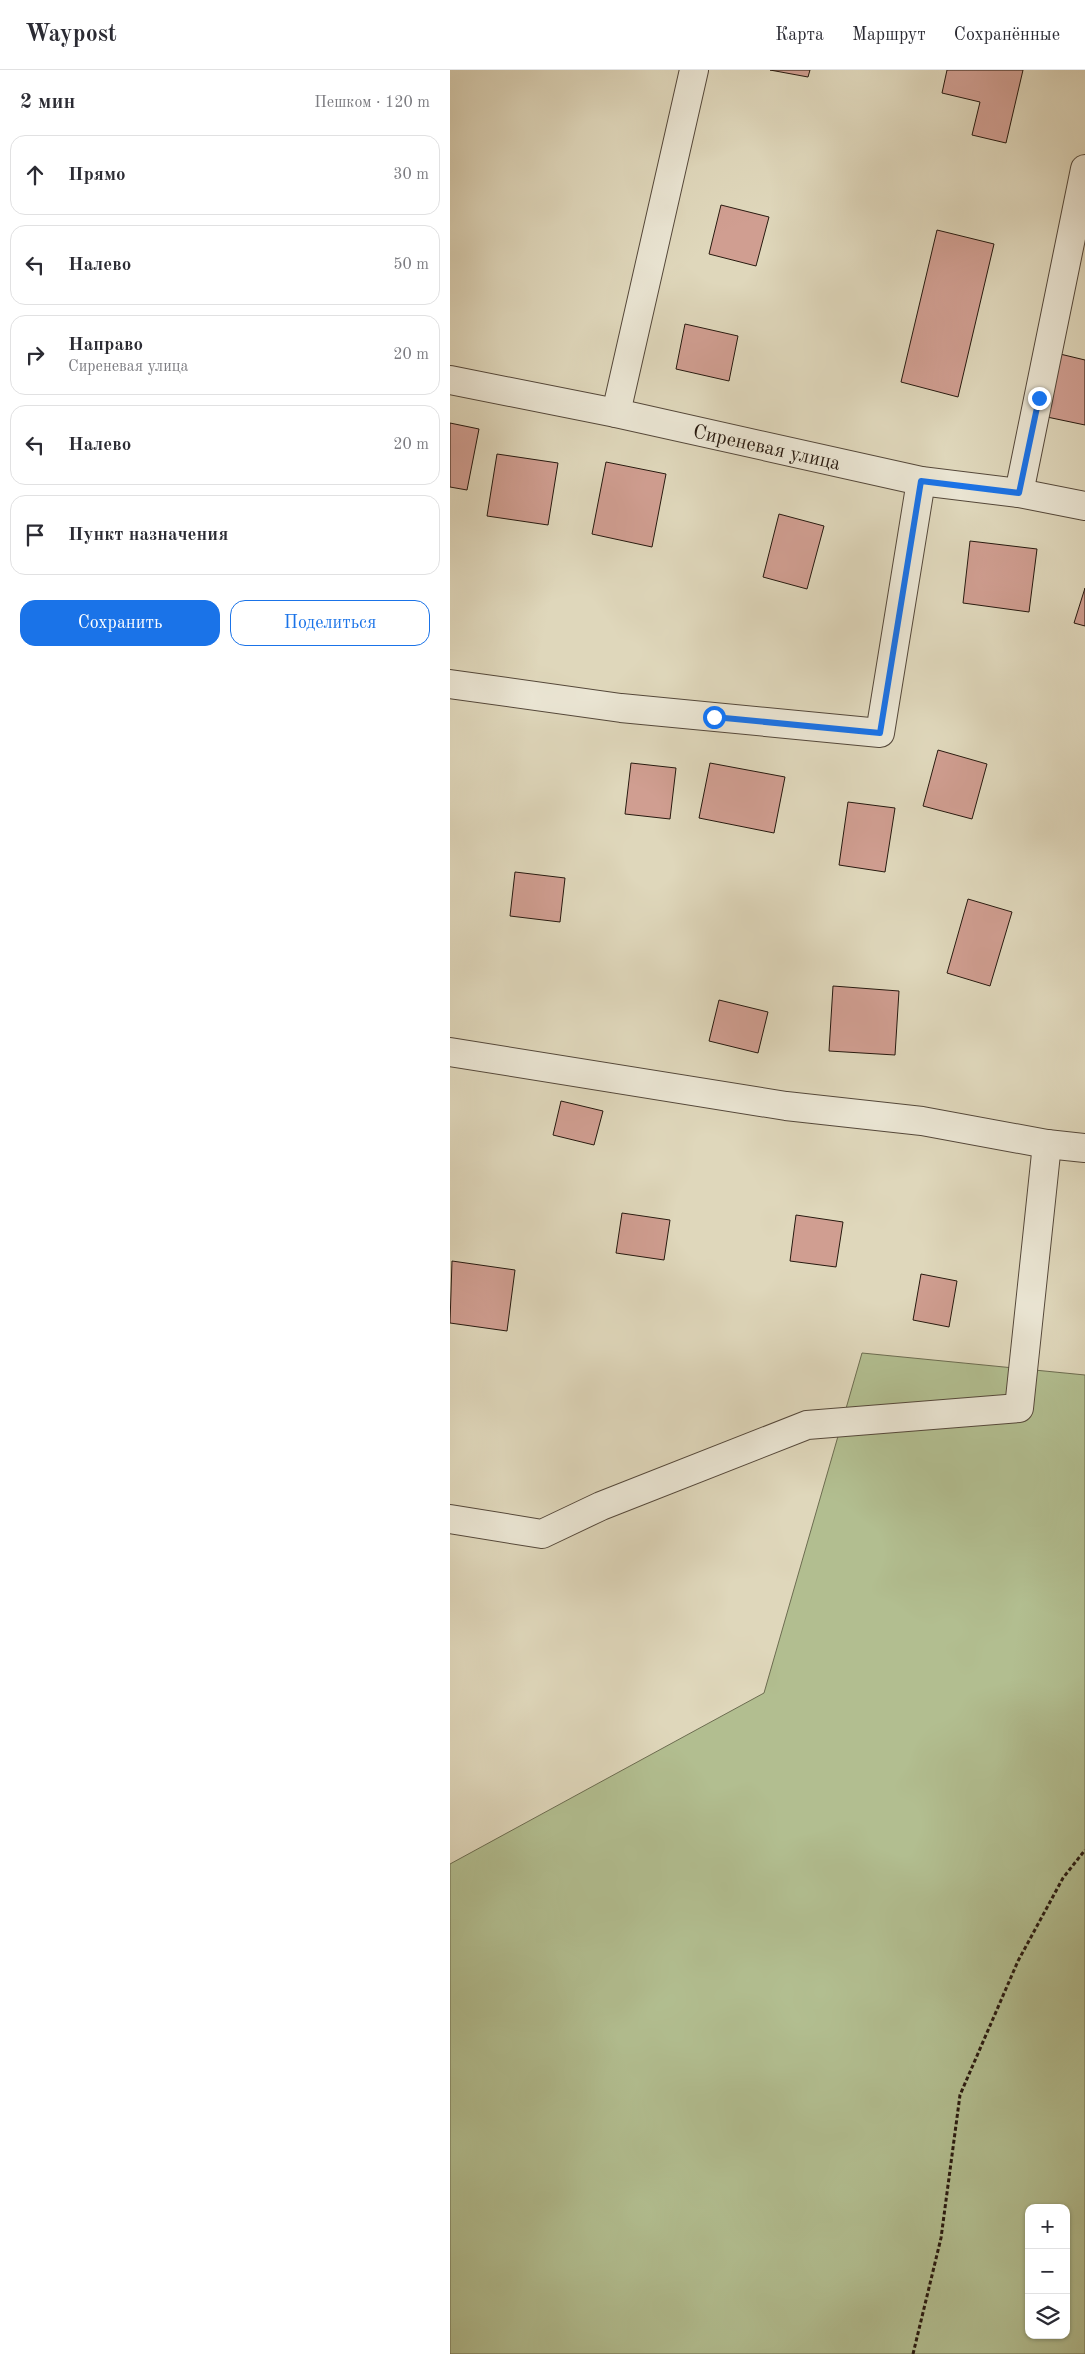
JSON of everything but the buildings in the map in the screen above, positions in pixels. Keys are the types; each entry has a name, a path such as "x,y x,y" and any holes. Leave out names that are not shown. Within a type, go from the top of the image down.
{"street":[{"path":"616,413 694,70"},
{"path":"1019,493 1085,168"},
{"name":"Сиреневая улица","path":"450,380 616,413 921,481 1019,493 1085,506"},
{"path":"450,684 621,708 880,733 921,481"},
{"path":"450,1052 786,1106 922,1121 1047,1144 1085,1148"},
{"path":"450,1519 542,1534 601,1506 807,1425 1019,1408 1047,1144"}],"path":[{"path":"913,2354 941,2238 960,2095 1018,1961 1063,1878 1085,1850"}],"green space":[{"path":"862,1353 1085,1375 1085,2354 450,2354 450,1864 764,1693"}],"route":[{"path":"714,717 880,733 921,481 1019,493 1039,398"}]}
